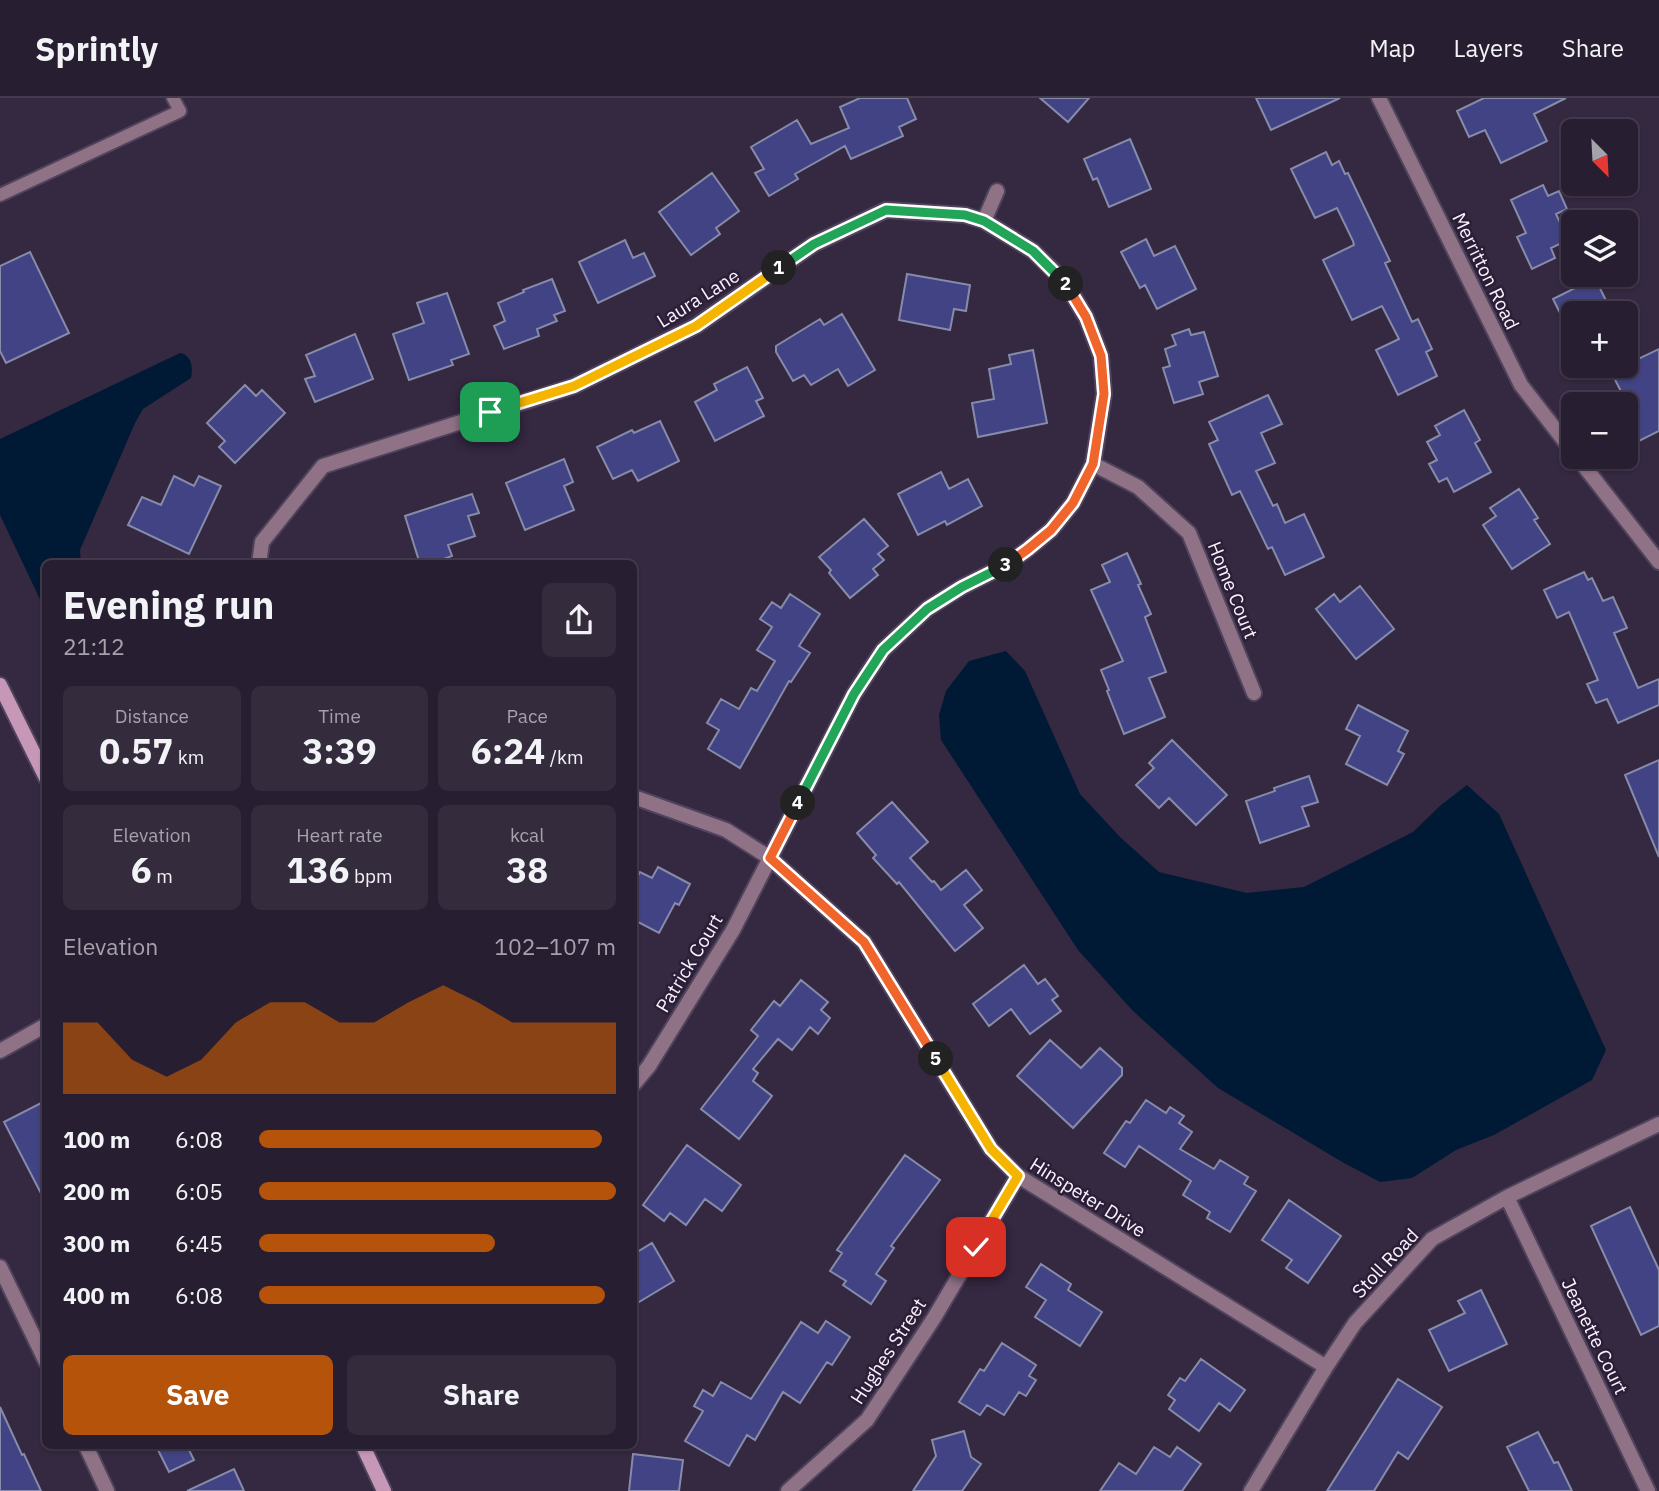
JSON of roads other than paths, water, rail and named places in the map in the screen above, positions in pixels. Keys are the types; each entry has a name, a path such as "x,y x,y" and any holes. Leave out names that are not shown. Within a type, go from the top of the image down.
{"main road":[{"path":"0,685 42,770"},
{"path":"364,1449 384,1491"}],"street":[{"name":"Merritton Road","path":"1379,98 1521,385 1561,437"},
{"path":"984,221 997,191"},
{"name":"Laura Lane","path":"260,560 262,542 323,466 574,386 696,326 814,244 886,210 965,215 984,221 1033,251 1065,282 1086,317 1101,356 1104,394 1093,464 1073,503 1051,530 1006,565 962,587 927,609 883,650 854,694 770,858"},
{"name":"Home Court","path":"1093,464 1138,487 1189,533 1254,693"},
{"path":"1586,469 1659,562"},
{"name":"Hinspeter Drive","path":"637,798 726,830 770,858 864,942 991,1149 1018,1176 1326,1367"},
{"name":"Patrick Court","path":"637,1080 649,1066 733,930 770,858"},
{"path":"0,1051 42,1027"},
{"name":"Stoll Road","path":"1251,1491 1355,1323 1432,1239 1507,1198 1659,1124"},
{"name":"Hughes Street","path":"788,1491 867,1420 934,1318 1018,1176"},
{"name":"Jeanette Court","path":"1507,1198 1648,1491"},
{"path":"0,1267 42,1354"},
{"path":"87,1449 107,1491"}],"lane":[{"path":"0,195 180,111 173,98"}],"water":[{"path":"180,353 187,356 192,366 191,378 143,409 80,550 81,560 42,560 42,604 0,515 0,439"},
{"path":"1006,651 1025,671 1080,794 1120,837 1159,872 1247,893 1304,887 1413,832 1467,785 1499,814 1606,1050 1592,1080 1494,1135 1456,1150 1412,1178 1380,1182 1218,1088 1133,1011 1078,950 941,740 939,715 946,691 969,661"}]}
